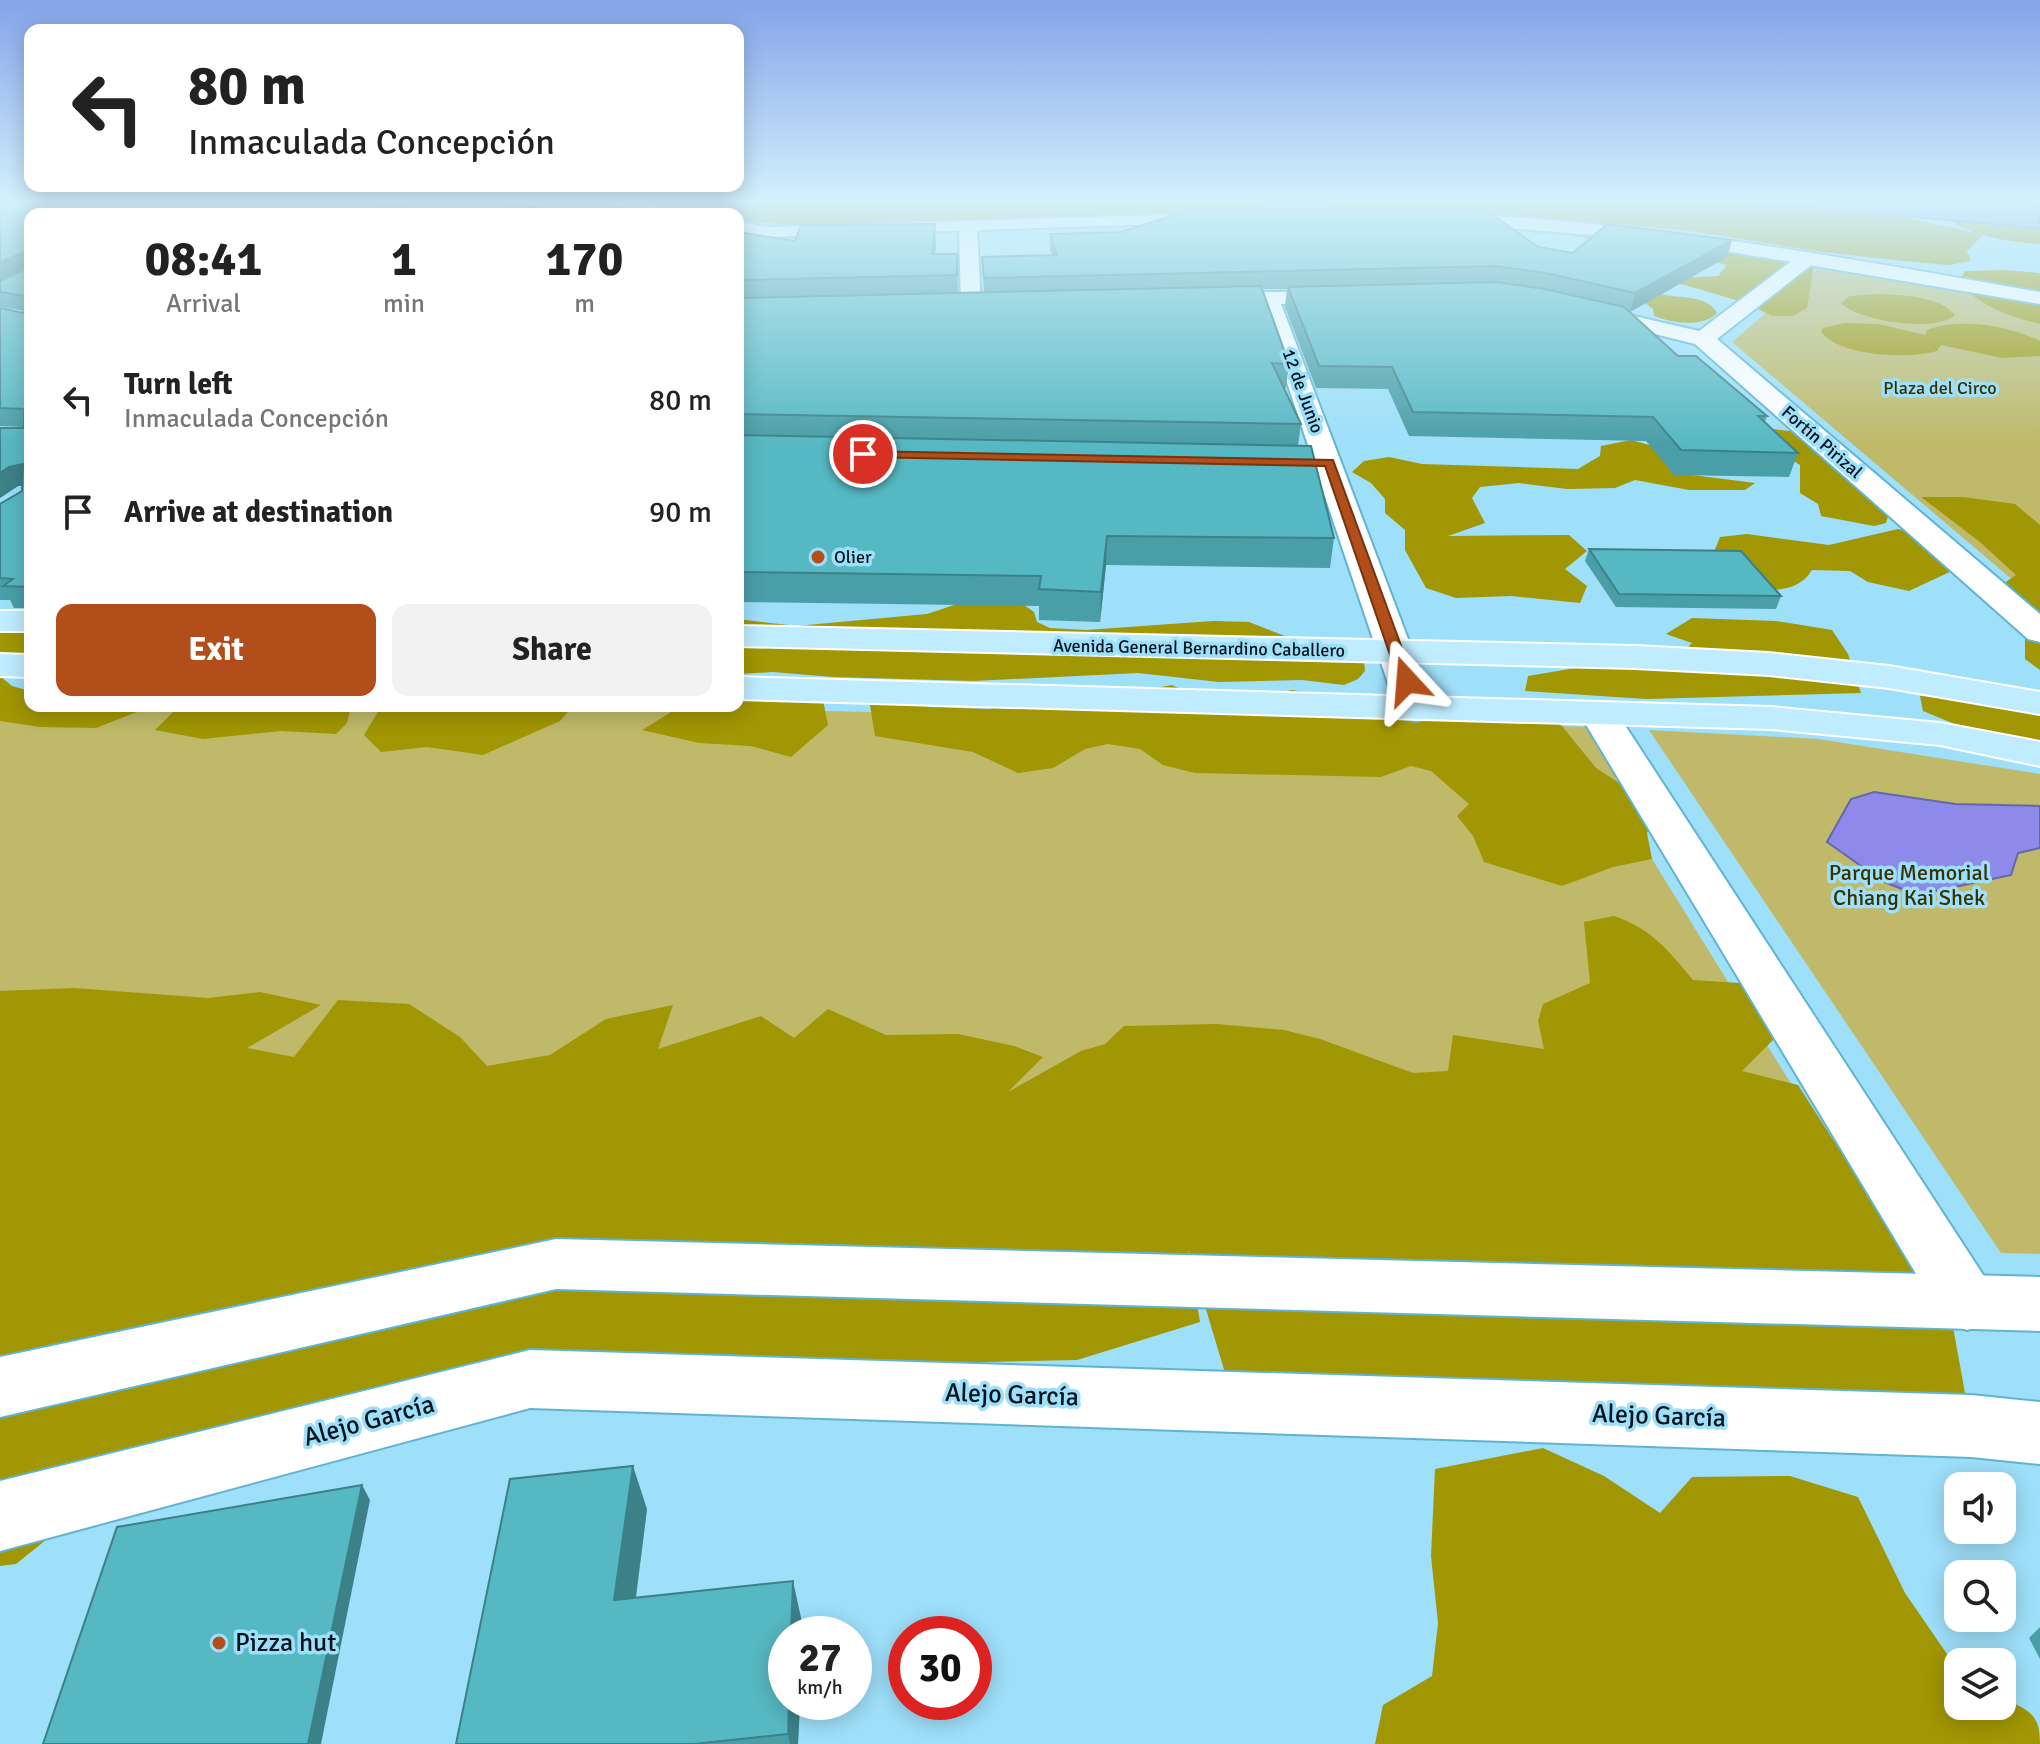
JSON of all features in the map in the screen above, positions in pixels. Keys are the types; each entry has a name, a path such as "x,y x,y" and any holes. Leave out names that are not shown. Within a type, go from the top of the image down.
{"main road":[{"path":"0,621 24,621"},
{"name":"Avenida General Bernardino Caballero","path":"744,636 1635,657 1769,664 1889,677 2040,703"},
{"path":"0,665 24,666"},
{"path":"744,688 1771,718 1940,734 2040,754"}],"street":[{"path":"970,283 971,306"},
{"path":"1571,307 1703,339 1775,283"},
{"path":"1955,283 2040,298"},
{"path":"1191,301 1373,295"},
{"name":"12 de Junio","path":"1269,299 1416,710"},
{"name":"Fortín Pirizal","path":"1703,339 2040,632"},
{"path":"1233,461 1329,462"},
{"path":"1598,713 1967,1303"},
{"path":"0,1387 556,1264 2040,1304"},
{"name":"Alejo García","path":"0,1516 530,1379 1939,1425 2040,1433"}],"green space":[{"name":"Plaza del Circo","path":"1801,283 1925,283 2040,304 2040,603 1732,342"},
{"path":"0,691 24,703 24,712 744,712 744,709 1593,727 1652,859 1908,1273 1186,1238 0,1335"},
{"name":"Parque Memorial Chiang Kai Shek","path":"1649,730 1818,739 2040,774 2040,1254 2001,1253"}],"shaded area":[{"path":"1622,283 1644,283 1658,293 1700,300 1717,313 1704,321 1669,321 1654,316 1653,309 1640,299 1641,293"},
{"path":"1672,283 1811,283 1807,308 1793,316 1772,316 1746,303"},
{"path":"1963,283 2040,283 2040,324 1985,304"},
{"path":"1878,294 1930,300 1955,315 1946,320 1916,324 1863,315 1841,303 1850,296"},
{"path":"1844,323 1879,324 1925,335 1927,330 1940,326 1984,325 2014,331 2040,341 2040,356 2002,358 1941,345 1937,351 1925,354 1876,354 1844,347 1821,332 1823,328"},
{"path":"1772,429 1829,435 1894,494 1886,523 1874,526 1821,516 1818,504 1800,493 1800,465 1780,452"},
{"path":"1631,440 1668,450 1684,474 1755,483 1745,490 1689,490 1635,480 1615,488 1567,489 1519,483 1480,487 1472,498 1485,523 1448,536 1569,535 1587,551 1565,569 1587,586 1580,603 1511,596 1456,598 1426,588 1405,550 1405,530 1385,513 1385,499 1371,483 1352,472 1364,461 1389,457 1422,464 1578,469 1600,456 1601,446"},
{"path":"1921,497 1963,497 2015,504 2040,525 2040,670 2025,659 2025,636 1990,593 2016,575 1980,542"},
{"path":"1898,529 1956,546 1971,562 1909,591 1868,582 1850,571 1812,570 1796,585 1761,591 1712,557 1720,537 1747,534 1829,545"},
{"path":"957,604 1024,605 1034,612 1037,622 1050,628 1086,630 1213,621 1249,622 1364,661 1365,671 1358,679 1344,685 1302,680 1219,682 1138,673 973,681 773,672 744,674 744,620 796,626 927,614"},
{"path":"24,615 24,658 0,654 0,617"},
{"path":"1692,618 1776,621 1832,630 1848,654 1861,693 1646,699 1525,691 1528,676 1587,666 1666,669 1692,643 1666,634"},
{"path":"0,676 12,686 24,689 24,712 137,712 96,728 40,727 0,721"},
{"path":"1172,685 1187,692 1260,697 1292,690 1340,698 1387,695 1447,699 1535,712 1562,726 1596,768 1659,809 1647,833 1652,859 1613,867 1562,886 1484,862 1473,836 1457,816 1469,804 1431,771 1411,766 1381,777 1195,773 1163,765 1140,749 1108,744 1085,749 1053,768 1018,773 973,752 875,736 869,699 905,700 929,707 989,709 1065,691 1134,692"},
{"path":"744,688 821,690 828,725 791,757 751,746 699,743 642,730 671,712 744,712"},
{"path":"1920,696 1988,699 2040,710 2040,742 1962,727 1923,711"},
{"path":"173,712 350,712 347,723 336,734 281,731 203,739 155,730"},
{"path":"378,712 568,712 560,721 483,755 427,747 381,752 364,735"},
{"path":"1874,792 1955,804 2040,806 2040,848 2018,853 2011,875 1918,895 1884,882 1827,842 1851,799"},
{"path":"1614,916 1649,934 1693,980 1739,983 1783,1008 1783,1030 1742,1071 1798,1085 1953,1327 1971,1426 1920,1456 1808,1449 1228,1383 1188,1249 1200,1322 1077,1360 766,1367 635,1383 543,1349 368,1421 158,1450 16,1564 0,1566 0,991 74,988 208,998 260,992 321,1005 247,1048 294,1057 338,1000 409,1004 460,1037 487,1066 550,1055 606,1019 673,1005 658,1049 761,1016 794,1038 828,1009 886,1035 958,1034 1014,1046 1043,1057 1008,1092 1081,1051 1105,1044 1124,1026 1217,1024 1284,1030 1320,1039 1413,1073 1448,1071 1453,1035 1544,1049 1538,1021 1543,1004 1590,983 1584,922"},
{"path":"1543,1448 1604,1476 1660,1513 1692,1477 1790,1476 1858,1497 1905,1593 1944,1650 1944,1720 2016,1720 2016,1705 2035,1719 2040,1744 1375,1744 1383,1705 1432,1676 1438,1623 1431,1556 1435,1469"}],"building":[{"path":"0,283 24,283 24,296 0,292"},
{"path":"1506,283 1624,307 1678,356 1696,356 1767,416 1758,416 1798,453 1681,450 1653,417 1413,412 1392,367 1319,366 1288,287"},
{"path":"1592,283 1653,283 1635,293"},
{"path":"1261,286 1289,364 1272,363 1301,424 744,414 744,298"},
{"path":"0,308 23,313 24,409 0,408"},
{"path":"0,428 24,428 24,587 3,586 13,579 0,578 0,504 22,491 23,464 0,473"},
{"path":"744,435 1311,446 1334,538 1107,536 1101,592 1039,589 1041,576 744,572"},
{"path":"1589,549 1741,551 1781,596 1619,594"},
{"path":"633,1466 614,1600 793,1581 792,1616 768,1616 768,1720 788,1720 788,1734 694,1744 456,1744 510,1479"},
{"name":"Pizza hut","path":"362,1485 308,1744 43,1744 117,1527"}],"place":[{"name":"Olier","path":"818,557"},
{"name":"Pizza hut","path":"219,1643"}],"route":[{"path":"863,454 1329,462 1407,681"}]}
